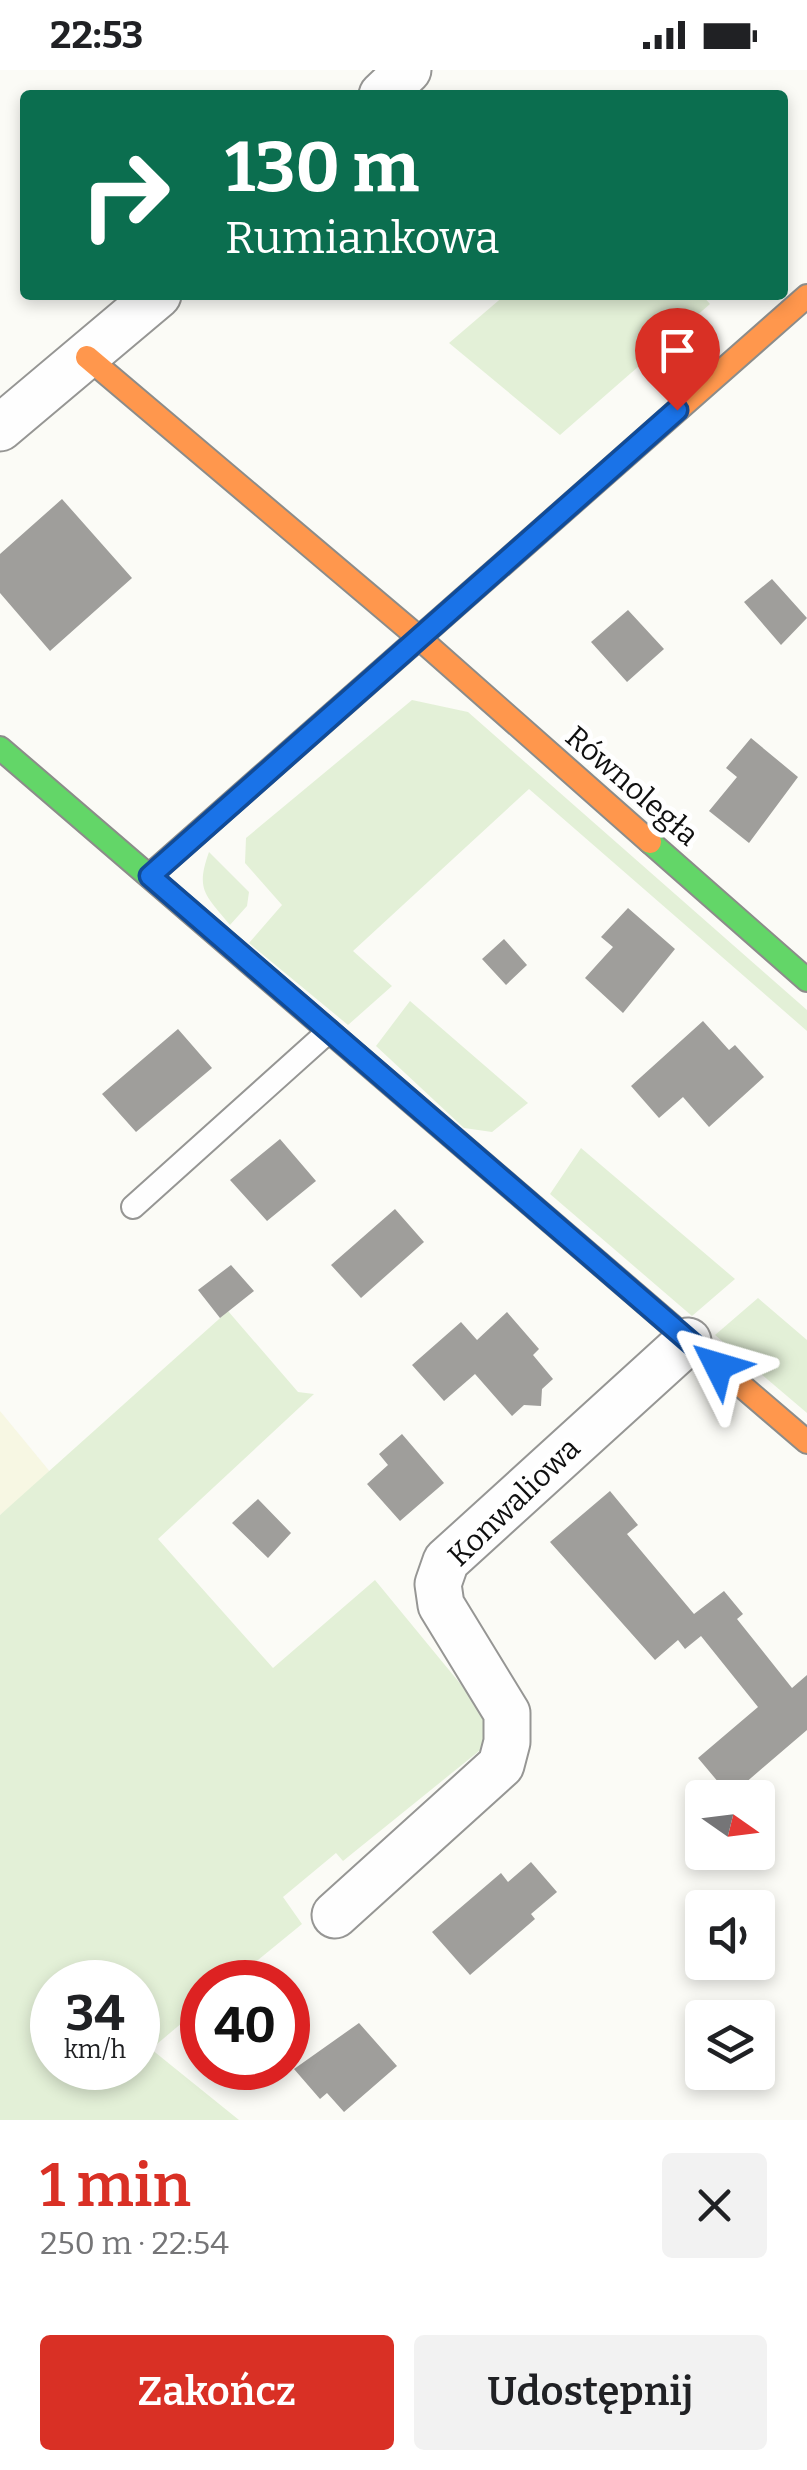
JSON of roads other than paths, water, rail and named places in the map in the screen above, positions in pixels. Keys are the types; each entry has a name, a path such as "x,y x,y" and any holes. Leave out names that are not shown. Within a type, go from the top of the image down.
{"street":[{"path":"387,90 408,70"},
{"path":"0,428 152,300"},
{"path":"150,876 418,637 802,311"},
{"name":"Równoległa","path":"87,356 418,637 807,980"},
{"path":"0,748 807,1442"},
{"name":"Konwaliowa","path":"335,1915 500,1765 507,1742 507,1713 441,1605 438,1584 446,1561 688,1341"}],"lane":[{"path":"132,1207 329,1031"}]}
